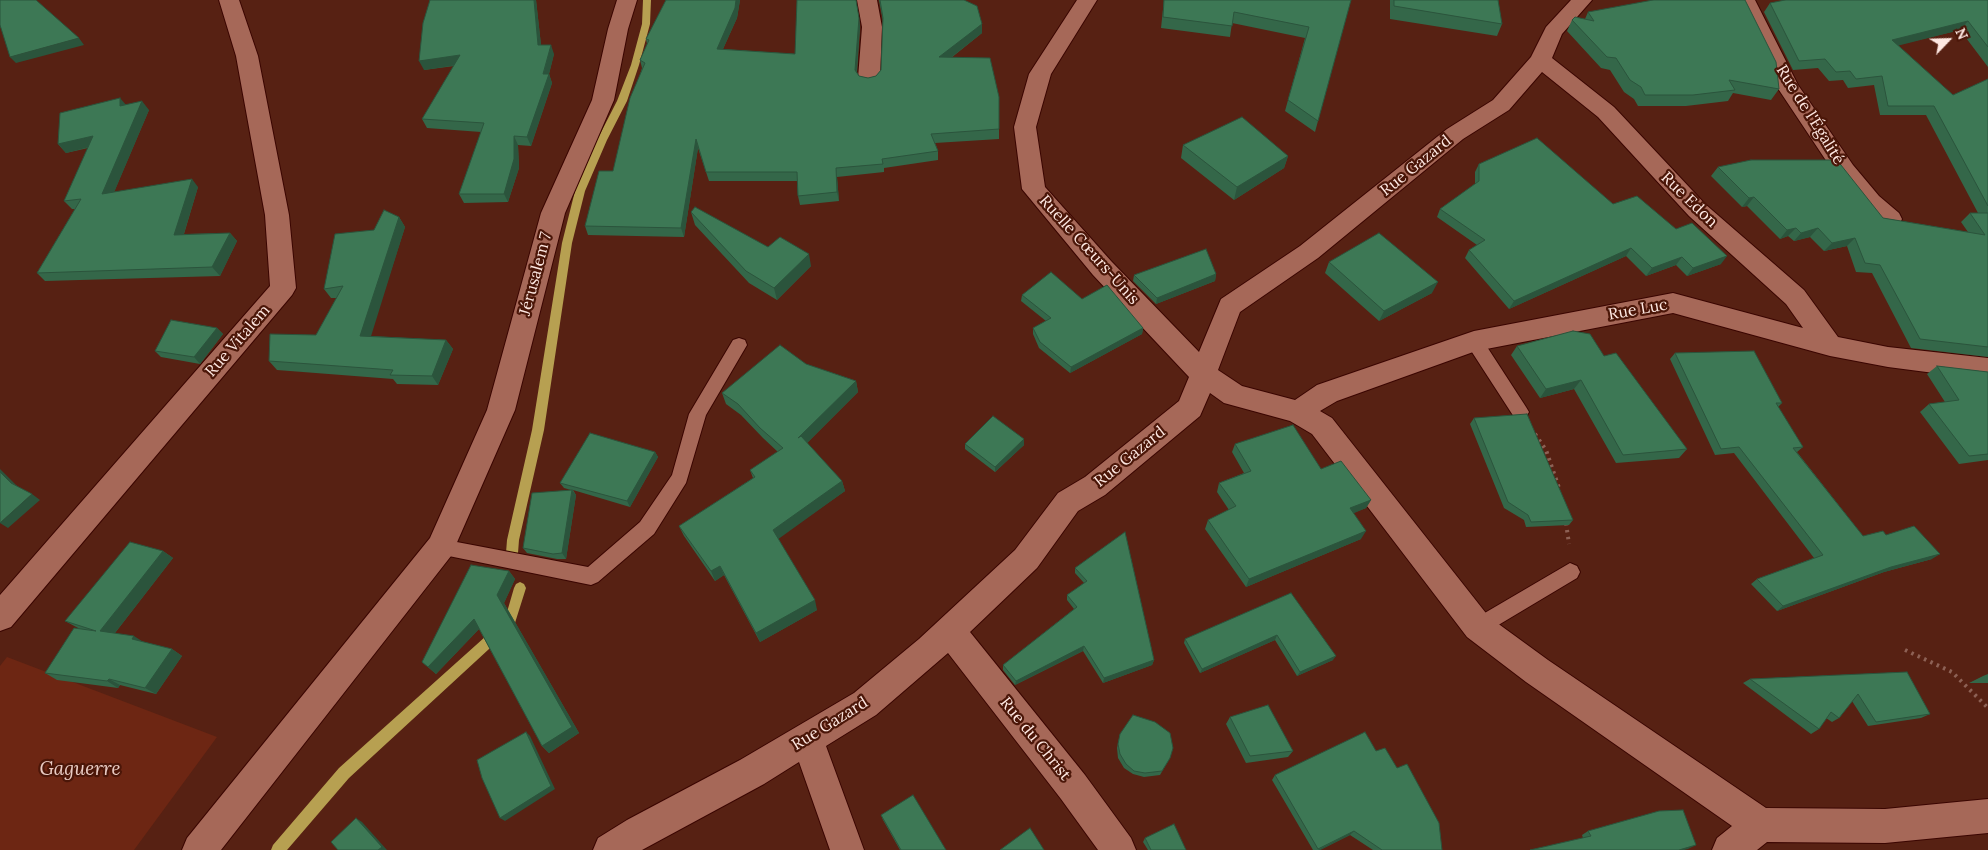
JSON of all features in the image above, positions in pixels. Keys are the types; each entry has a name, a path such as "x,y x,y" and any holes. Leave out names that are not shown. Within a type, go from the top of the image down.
{"street":[{"name":"Rue Vitalem","path":"0,617 283,288 277,215 249,66 229,0"},
{"name":"Jérusalem 7","path":"199,850 441,548 501,410 553,213 604,100 618,29 627,0"},
{"path":"867,0 872,27 869,78"},
{"name":"Ruelle Cœurs-Unis","path":"1087,0 1040,74 1025,127 1034,189 1102,268 1203,374 1234,395 1298,412 1322,426 1478,627 1537,671 1761,825"},
{"name":"Rue Gazard","path":"610,850 639,832 752,772 865,704 930,649 1026,559 1068,502 1095,486 1190,408 1230,306 1309,252 1455,134 1501,105 1540,60 1553,32 1582,0"},
{"name":"Rue de l'Égalité","path":"1745,0 1788,87 1845,171 1871,202 1890,219"},
{"name":"Rue Edon","path":"1540,60 1606,112 1697,210 1795,297 1830,346"},
{"name":"Rue Luc","path":"1298,412 1327,393 1474,340 1673,303 1830,346 1888,357 1988,369"},
{"name":"Rue du Christ","path":"949,630 1073,786 1119,850"},
{"path":"807,739 847,850"},
{"path":"1729,850 1761,825 1885,826 1988,816"}],"lane":[{"path":"1474,340 1520,412"},
{"path":"441,548 591,576 647,528 680,478 698,414 739,345"},
{"path":"1478,627 1570,572"}],"path":[{"path":"1520,412 1546,450 1560,491"},
{"path":"1565,517 1570,572"},
{"path":"1905,650 1952,672 1988,708"}],"green space":[{"name":"Gaguerre","path":"7,657 217,737 134,850 0,850 0,666"}],"building":[{"path":"0,0 36,0 79,38 10,57 0,25"},
{"path":"430,0 534,0 538,45 551,45 543,74 549,74 527,137 514,136 514,159 504,194 459,194 484,123 422,119 460,55 419,61 423,23"},
{"path":"666,0 736,0 735,8 717,49 795,54 797,0 856,0 859,18 855,70 859,76 868,78 876,76 881,70 883,18 880,0 964,0 977,6 982,24 939,57 990,58 999,97 999,129 931,134 938,151 882,159 883,164 836,168 837,192 798,196 797,172 706,172 696,139 681,228 585,226 599,171 613,171 630,98 645,63 640,60 649,40 646,39"},
{"path":"1164,0 1351,0 1318,121 1288,100 1309,27 1234,12 1232,26 1163,17"},
{"path":"1394,0 1498,0 1502,24 1394,6"},
{"path":"1653,0 1745,0 1776,62 1779,89 1729,80 1735,90 1693,95 1645,95 1641,87 1630,80 1616,58 1607,57 1572,20 1575,17 1594,21 1588,12"},
{"path":"1785,0 1988,0 1988,47 1968,21 1892,40 1953,95 1988,79 1988,206 1934,106 1888,106 1882,76 1856,79 1850,71 1836,72 1825,59 1799,61 1770,3"},
{"path":"120,98 120,106 142,101 102,194 192,179 174,235 230,233 212,267 37,273 81,199 64,201 93,136 58,144 60,113"},
{"path":"1242,117 1288,156 1237,187 1183,145"},
{"path":"1537,138 1613,204 1637,196 1676,229 1692,223 1727,256 1693,268 1682,257 1652,268 1631,248 1514,301 1469,250 1485,240 1440,209 1479,181 1479,164"},
{"path":"1751,160 1837,160 1883,218 1985,235 1970,213 1988,213 1988,347 1920,339 1880,265 1865,263 1855,238 1832,243 1818,228 1801,233 1796,228 1787,230 1754,197 1749,198 1718,167"},
{"path":"695,207 768,247 780,237 809,254 774,288 746,271 691,212"},
{"path":"384,210 399,217 360,336 446,340 432,376 390,375 393,370 269,361 270,334 316,335 343,286 324,289 335,234 374,230"},
{"path":"1379,233 1438,282 1384,311 1329,262"},
{"path":"1206,249 1216,274 1157,298 1134,275"},
{"path":"1051,272 1082,299 1107,285 1143,328 1071,367 1040,342 1033,328 1051,318 1022,295"},
{"path":"171,320 217,328 194,357 155,351"},
{"path":"1573,331 1590,334 1604,356 1616,353 1687,449 1623,455 1581,380 1546,389 1517,346"},
{"path":"780,345 806,364 856,381 798,438 801,436 842,481 773,530 815,600 756,633 720,566 711,571 679,526 755,477 750,470 783,448 760,428 738,404 722,393"},
{"path":"1754,351 1782,403 1776,403 1803,447 1793,448 1863,536 1883,531 1886,535 1914,526 1940,554 1891,567 1783,606 1757,579 1823,555 1739,447 1721,449 1675,353"},
{"path":"1937,366 1988,372 1988,454 1969,456 1929,404 1959,400"},
{"path":"1527,414 1573,520 1531,522 1528,515 1508,502 1474,418"},
{"path":"993,416 1024,439 995,467 965,444"},
{"path":"1293,425 1321,469 1341,461 1371,500 1350,508 1366,531 1249,579 1208,520 1236,506 1219,483 1251,471 1235,444"},
{"path":"590,433 655,452 627,501 560,483"},
{"path":"0,472 11,483 32,494 0,523"},
{"path":"572,490 562,553 553,554 523,548 532,493"},
{"path":"1125,532 1154,660 1104,678 1084,646 1016,681 1003,665 1077,607 1067,595 1087,581 1075,568"},
{"path":"130,542 163,551 100,631 134,636 132,639 172,649 145,688 109,679 107,681 45,673 74,628 96,631 65,621"},
{"path":"471,565 509,571 497,595 572,727 542,746 474,619 428,667 422,662"},
{"path":"1291,593 1336,656 1300,672 1277,635 1202,669 1185,639"},
{"path":"1907,672 1930,714 1876,722 1858,694 1839,718 1831,712 1819,729 1750,679"},
{"path":"1268,705 1293,751 1250,756 1230,717"},
{"path":"1133,715 1155,722 1170,733 1173,748 1170,758 1162,771 1145,773 1134,771 1126,764 1120,754 1118,744 1120,734"},
{"path":"526,732 551,786 500,818 482,778 477,760"},
{"path":"1365,732 1376,751 1385,748 1397,768 1407,764 1439,823 1442,850 1382,850 1354,831 1318,849 1275,775"},
{"path":"913,795 946,850 901,850 881,815"},
{"path":"1683,810 1696,845 1679,850 1530,850 1591,836 1588,831 1659,811"},
{"path":"356,818 382,847 378,850 338,850 331,842"},
{"path":"1174,824 1186,850 1151,850 1145,838"},
{"path":"1030,828 1044,850 1000,850"}],"waterway":[{"path":"512,553 513,540 538,430 567,243 580,191 602,140 622,101 635,65 646,24 647,0"},
{"path":"278,850 344,773 510,622 520,588"}]}
